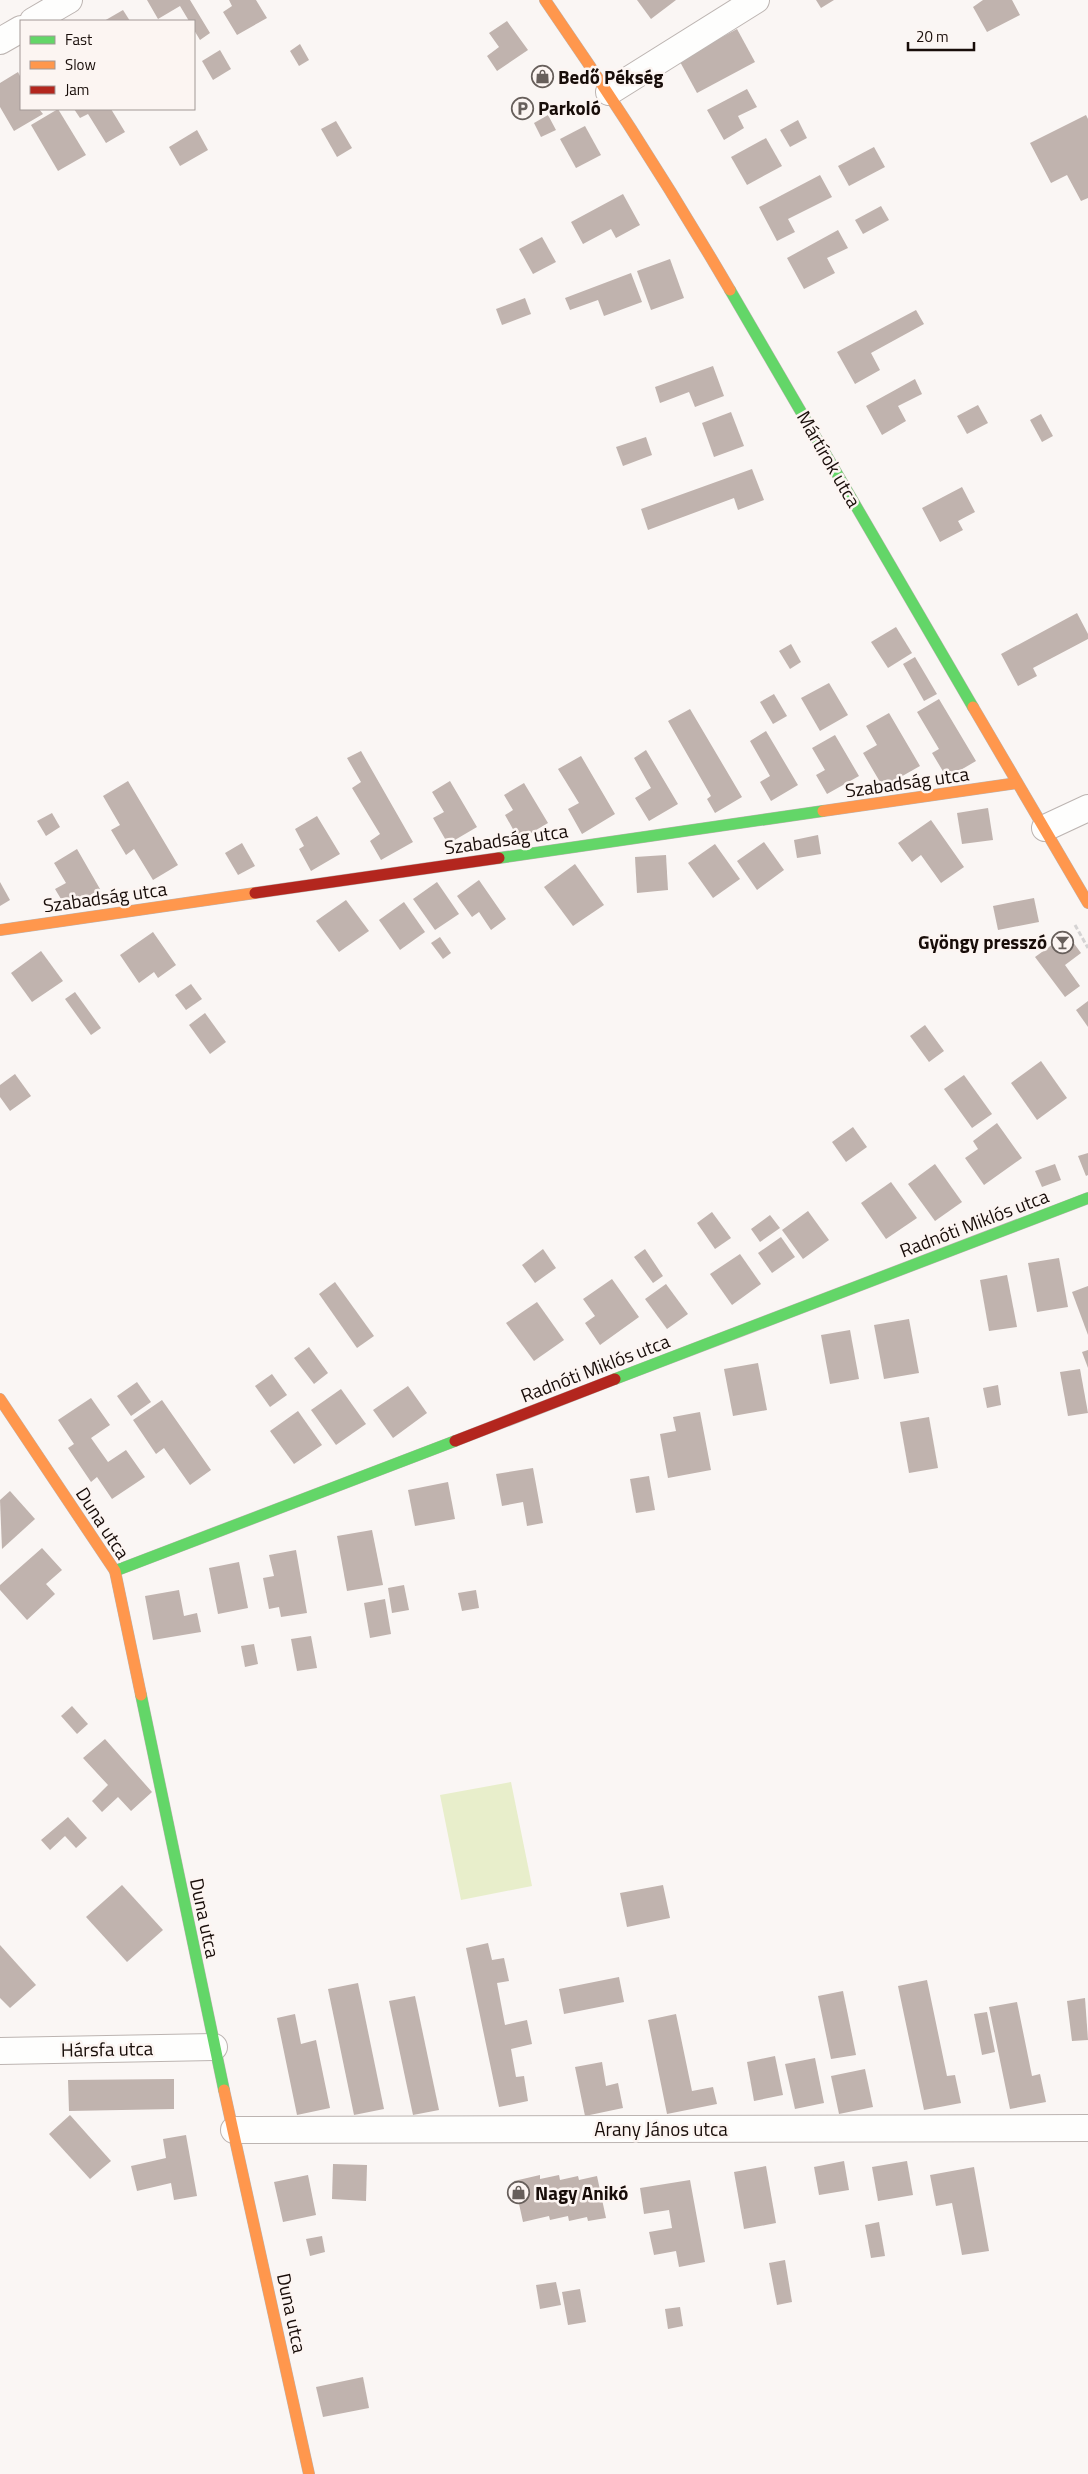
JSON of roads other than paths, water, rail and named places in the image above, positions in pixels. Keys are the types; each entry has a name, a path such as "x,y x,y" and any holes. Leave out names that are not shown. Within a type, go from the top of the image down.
{"street":[{"path":"36,20 69,0"},
{"name":"Mártírok utca","path":"545,0 609,92 741,307 1088,903"},
{"path":"609,92 756,0"},
{"path":"0,41 20,30"},
{"name":"Szabadság utca","path":"0,930 1017,783"},
{"path":"1044,828 1088,808"},
{"name":"Radnóti Miklós utca","path":"115,1571 1088,1198"},
{"name":"Duna utca","path":"0,1399 115,1571 214,2046 309,2474"},
{"name":"Hársfa utca","path":"0,2051 214,2046"},
{"name":"Arany János utca","path":"234,2130 1088,2128"}],"place":[{"name":"Bedő Pékség","path":"542,77"},
{"name":"Parkoló","path":"522,108"},
{"name":"Gyöngy presszó","path":"1063,942"},
{"name":"Nagy Anikó","path":"519,2193"}]}
